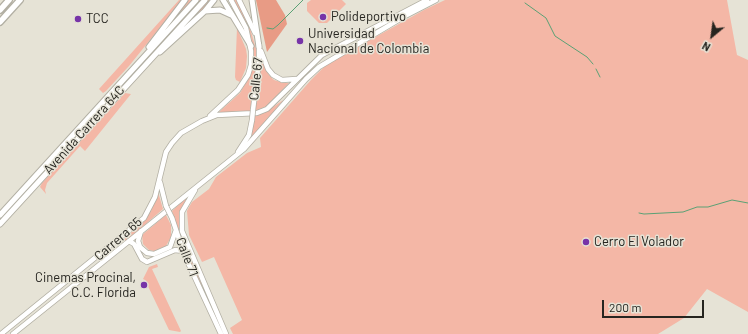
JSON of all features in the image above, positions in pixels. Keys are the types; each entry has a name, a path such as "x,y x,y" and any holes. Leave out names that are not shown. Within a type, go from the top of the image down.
{"highway":[{"path":"0,10 9,0"},
{"path":"0,22 20,0"}],"main road":[{"path":"139,61 158,33 185,0"},
{"name":"Avenida Carrera 64C","path":"0,215 196,0"},
{"name":"Avenida Carrera 64C","path":"0,224 205,0"},
{"path":"150,59 171,43 210,7 212,0"},
{"path":"223,0 251,46"},
{"name":"Calle 67","path":"202,121 231,98 242,86 251,65 251,46 243,20 231,0"},
{"name":"Calle 67","path":"233,158 247,138 252,120 259,47 253,26 239,0"},
{"path":"252,0 259,47 268,69 273,75 286,81 296,78"},
{"name":"Carrera 65","path":"1,334 140,222 153,203 162,164 172,143 181,133 202,121 221,114 251,114 262,111 276,101 296,78 322,55 427,0"},
{"name":"Carrera 65","path":"13,334 250,144 306,79 328,60 404,16 436,0"},
{"path":"205,11 220,10 233,16"},
{"name":"Calle 71","path":"160,178 166,206 176,228 183,251 221,334"},
{"name":"Calle 71","path":"200,184 184,207 181,216 182,231 226,334"},
{"path":"138,251 156,254 168,249 173,241 176,228"},
{"path":"141,231 138,241 146,253"},
{"path":"129,241 134,244 143,260 149,262 175,250 183,251"},
{"path":"143,260 143,256 146,253"},
{"path":"218,327 223,328"},
{"path":"18,334 20,329"}],"shaded area":[{"path":"179,0 182,0 129,66 103,93 99,89"},
{"path":"187,0 209,0 209,4 172,39 163,31"},
{"path":"234,0 237,0 248,21 256,49 256,67 250,112 219,112 240,93 247,81 253,63 253,46 249,29"},
{"path":"256,0 276,0 285,15 287,24 267,52"},
{"name":"Polideportivo","path":"311,0 342,0 346,4 327,23 319,23 307,11 307,3"},
{"name":"Cerro El Volador","path":"445,0 727,0 737,55 748,60 748,312 707,289 684,318 658,334 233,334 230,328 242,320 214,257 202,262 189,235 187,211 192,202 209,189 216,177 247,153 261,147 260,138 327,64 424,10"},
{"path":"237,28 246,49 247,56 246,68 240,82 236,80 235,77"},
{"path":"262,60 269,75 274,80 289,83 267,106 255,111"},
{"path":"125,93 131,94 85,151 80,146 47,183 45,190 46,194 40,187 42,183"},
{"path":"283,100 250,141 255,116 266,112"},
{"path":"158,192 163,209 125,242 123,240 145,220 151,211"},
{"path":"187,197 180,214 180,229 185,246 202,285 200,286 183,248 172,211"},
{"path":"166,215 171,225 171,237 166,246 154,251 149,250 143,244 142,235"},
{"path":"157,264 158,267 152,269 181,331 180,332 169,330 145,280 143,279 149,267"}],"waterway":[{"path":"267,28 273,29 303,0"},
{"path":"525,3 546,18 555,36 587,57 593,64"},
{"path":"596,69 600,77"},
{"path":"639,213 683,212 697,207 708,207 732,200 748,203"}],"place":[{"name":"Polideportivo","path":"323,17"},
{"name":"TCC","path":"78,19"},
{"name":"Universidad Nacional de Colombia","path":"300,41"},
{"name":"Cerro El Volador","path":"586,242"},
{"name":"Cinemas Procinal, C.C. Florida","path":"144,285"}]}
